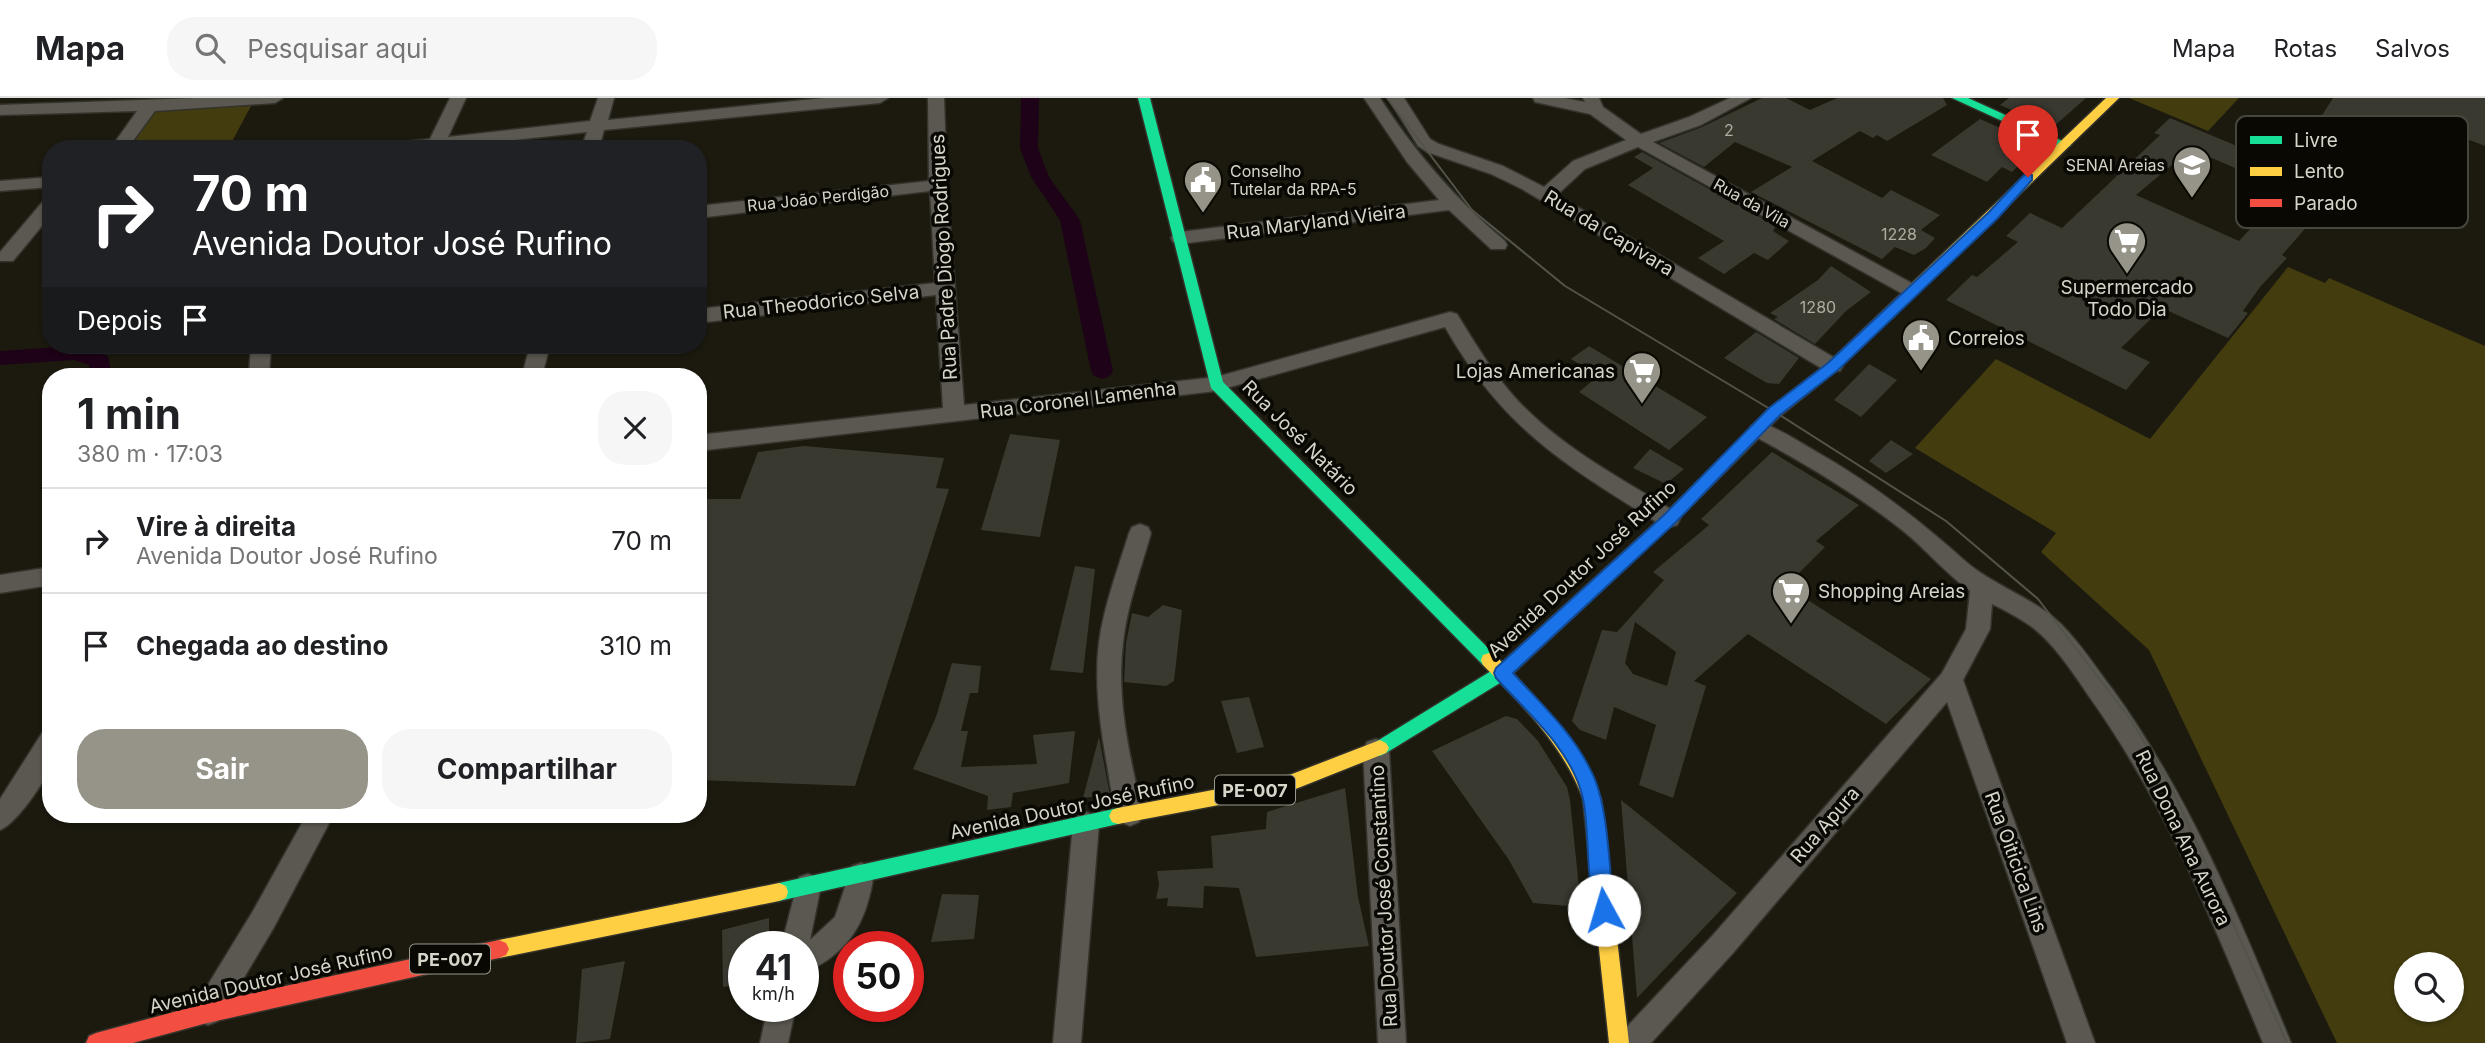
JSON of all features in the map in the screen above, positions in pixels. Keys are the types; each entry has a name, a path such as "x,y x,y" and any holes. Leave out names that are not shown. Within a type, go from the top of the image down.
{"main road":[{"name":"Rua José Natário","path":"1144,98 1216,384 1502,673 1562,738 1576,758 1592,799 1619,1043"},
{"path":"1958,98 2065,145"},
{"name":"Avenida Doutor José Rufino","path":"96,1043 206,1013 492,950 861,875 1130,814 1288,784 1376,750 1502,673 1669,519 1774,412 1833,366 2113,98"}],"street":[{"path":"0,110 150,106 275,98"},
{"path":"438,140 458,98"},
{"path":"592,140 606,98"},
{"path":"456,140 880,98"},
{"name":"Rua Padre Diogo Rodrigues","path":"936,98 937,185 954,415"},
{"path":"1372,98 1392,131 1451,204 1498,245"},
{"name":"Rua da Capivara","path":"1396,98 1424,142 1433,148 1514,177 1833,366"},
{"name":"Rua da Vila","path":"1541,98 1593,104 1639,141 1910,290"},
{"path":"1546,195 1579,165 1695,121 1743,98"},
{"path":"125,140 150,106"},
{"path":"0,186 42,183"},
{"name":"Rua João Perdigão","path":"707,211 937,185"},
{"name":"Rua Maryland Vieira","path":"1180,238 1364,218 1451,204"},
{"path":"6,257 42,214"},
{"name":"Rua Theodorico Selva","path":"707,315 944,288"},
{"name":"Rua Coronel Lamenha","path":"707,442 1216,384 1450,319 1475,363 1513,408 1537,431 1669,519"},
{"name":"Rua Dona Ana Aurora","path":"1759,430 1801,451 1857,487 1911,525 1982,587 2032,613 2048,627 2100,691 2143,751 2204,871 2277,1043"},
{"path":"1130,814 1113,725 1111,644 1140,533"},
{"path":"0,584 42,577"},
{"name":"Rua Apura","path":"1631,1043 1723,944 1951,680 1978,629 1982,587"},
{"name":"Rua Oiticica Lins","path":"1951,680 2081,1043"},
{"name":"Rua Doutor José Constantino","path":"1376,750 1392,1043"},
{"path":"0,818 17,798 42,756"},
{"path":"206,1013 263,920 316,823"},
{"path":"1067,1043 1086,824"},
{"path":"819,949 840,935 852,918 861,875"},
{"path":"798,931 807,886"},
{"path":"774,1043 779,1022"}],"shaded area":[{"path":"2129,98 2239,98 2208,131"},
{"path":"251,106 233,140 132,140 155,110"},
{"path":"2288,267 2325,283 2329,278 2485,346 2485,1043 2337,1043 2149,650 2041,552 2056,533 1915,448 1996,359 2150,439"}],"building":[{"path":"1762,98 1786,98 1810,110 1837,98 1943,98 1947,105 1887,141 1877,135 1873,138 1860,131 1812,161 1882,198 1891,190 1940,215 1921,230 1935,238 1926,248 1914,255 1895,247 1882,259 1751,192 1792,167 1735,142 1704,167 1659,143 1702,127"},
{"path":"2009,98 2086,98 2052,128 2000,105"},
{"path":"2333,98 2485,98 2485,146 2468,139 2468,116 2322,116"},
{"path":"2170,118 2236,146 2236,168 2191,149 2136,195 2239,241 2251,228 2306,228 2282,255 2287,258 2260,287 2243,311 2248,313 2228,338 2162,308 2121,348 2150,362 2126,390 1946,300 1972,275 1977,277 2018,242 2006,236 2030,213 2062,228 2160,135 2154,133"},
{"path":"1980,119 2039,145 2012,172 2002,167 1987,182 1931,155"},
{"path":"1642,152 1776,226 1773,231 1789,241 1768,260 1754,253 1724,274 1698,258 1724,241 1628,185 1653,168 1634,157"},
{"path":"1831,266 1871,292 1846,311 1815,344 1774,319 1778,317 1770,313 1818,280"},
{"path":"1756,332 1799,358 1779,384 1767,383 1724,358"},
{"name":"Lojas Americanas","path":"1589,346 1707,417 1669,450 1579,392 1598,376 1571,359"},
{"path":"1869,364 1897,380 1861,417 1834,400"},
{"path":"1010,434 1060,440 1040,537 981,530"},
{"path":"1891,440 1913,454 1886,473 1869,461"},
{"path":"804,446 944,458 936,488 949,489 855,786 707,780 707,499 740,499 758,452"},
{"path":"1650,449 1684,469 1666,484 1633,468"},
{"path":"1772,452 1859,505 1816,541 1825,547 1786,586 1931,679 1886,724 1748,634 1694,681 1706,686 1673,798 1639,785 1656,725 1614,707 1606,740 1580,730 1572,721 1602,630 1617,632 1664,580 1653,572 1709,525 1701,519","holes":["1635,622 1676,652 1667,686 1633,674 1625,663"]},
{"path":"1075,566 1095,569 1083,673 1050,670"},
{"path":"1163,605 1182,610 1174,681 1166,686 1124,682 1126,643 1132,613 1148,617"},
{"path":"952,663 981,666 978,693 970,693 961,731 968,731 961,767 1037,764 1033,735 1075,731 1069,783 1013,793 1011,807 987,810 988,796 913,769 936,717"},
{"path":"1249,697 1264,747 1237,753 1221,701"},
{"path":"1506,716 1517,719 1538,741 1567,787 1581,907 1533,903 1509,860 1432,751"},
{"path":"1099,737 1110,795 1083,798"},
{"path":"1345,788 1358,897 1369,946 1256,957 1239,888 1204,886 1203,908 1167,906 1168,898 1156,899 1159,885 1157,871 1213,868 1211,836 1266,829 1267,812"},
{"path":"1621,800 1737,893 1637,998"},
{"path":"942,894 979,895 974,939 931,942"},
{"path":"769,918 769,931 728,931 728,986 723,987 722,930"},
{"path":"625,961 610,1039 576,1043 582,969"}],"waterway":[{"path":"1030,98 1029,148 1040,177 1070,220 1102,371"},
{"path":"0,358 60,354"},
{"path":"78,354 100,361 100,368"}],"tram line":[{"path":"1387,98 1472,210 1565,286 1775,412 1946,521 2038,599 2131,720 2169,782 2287,1043"}],"traffic: fast":[{"path":"1144,98 1216,384 1489,660"},
{"path":"1958,98 2065,145"},
{"path":"1380,748 1502,673 1669,519 1740,448"},
{"path":"779,892 1118,816"}],"traffic: slow":[{"path":"1916,287 2113,98"},
{"path":"1489,660 1535,707 1562,741 1584,778 1592,799 1619,1043"},
{"path":"1118,816 1288,784 1380,748"},
{"path":"499,949 779,892"}],"traffic: jam":[{"path":"1740,448 1775,412 1833,366 1916,287"},
{"path":"96,1043 207,1013 499,949"}],"place":[{"name":"SENAI Areias","path":"2192,199"},
{"name":"Conselho Tutelar da RPA-5","path":"1203,214"},
{"name":"Supermercado Todo Dia","path":"2127,275"},
{"name":"Correios","path":"1921,372"},
{"name":"Lojas Americanas","path":"1642,405"},
{"name":"Shopping Areias","path":"1791,625"}],"route":[{"path":"1604,910 1592,799 1584,774 1562,738 1502,673 1669,519 1774,412 1833,366 1905,295 1992,216 2028,177"}]}
